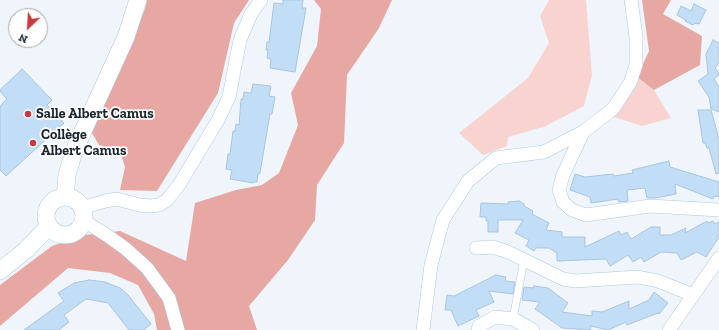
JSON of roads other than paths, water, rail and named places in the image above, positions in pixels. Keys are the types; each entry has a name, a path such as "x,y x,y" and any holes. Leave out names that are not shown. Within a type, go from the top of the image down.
{"street":[{"path":"65,197 67,175 74,151 126,37 138,0"},
{"path":"178,330 169,298 147,268 126,249 89,224 82,215 74,200 65,197 54,200 47,209 47,221 49,226 60,234 67,234 74,232 79,228 82,215 104,201 116,199 139,205 150,206 159,205 167,200 179,185 218,120 229,97 240,40 251,14 261,0"},
{"path":"423,330 431,265 443,220 468,181 496,158 544,152 583,132 613,109 630,83 636,65 636,37 631,0"},
{"path":"583,132 563,175 559,190 563,202 572,210 586,215 650,206 719,210"},
{"path":"0,271 26,250 49,226"},
{"path":"476,248 493,247 563,279 575,281 638,277 658,281 693,295"},
{"path":"668,330 719,258"},
{"path":"478,330 479,326 495,317 513,319 533,330"}],"lane":[{"path":"513,319 524,260"}],"place":[{"name":"Salle Albert Camus","path":"28,114"},
{"name":"Collège Albert Camus","path":"33,143"}]}
